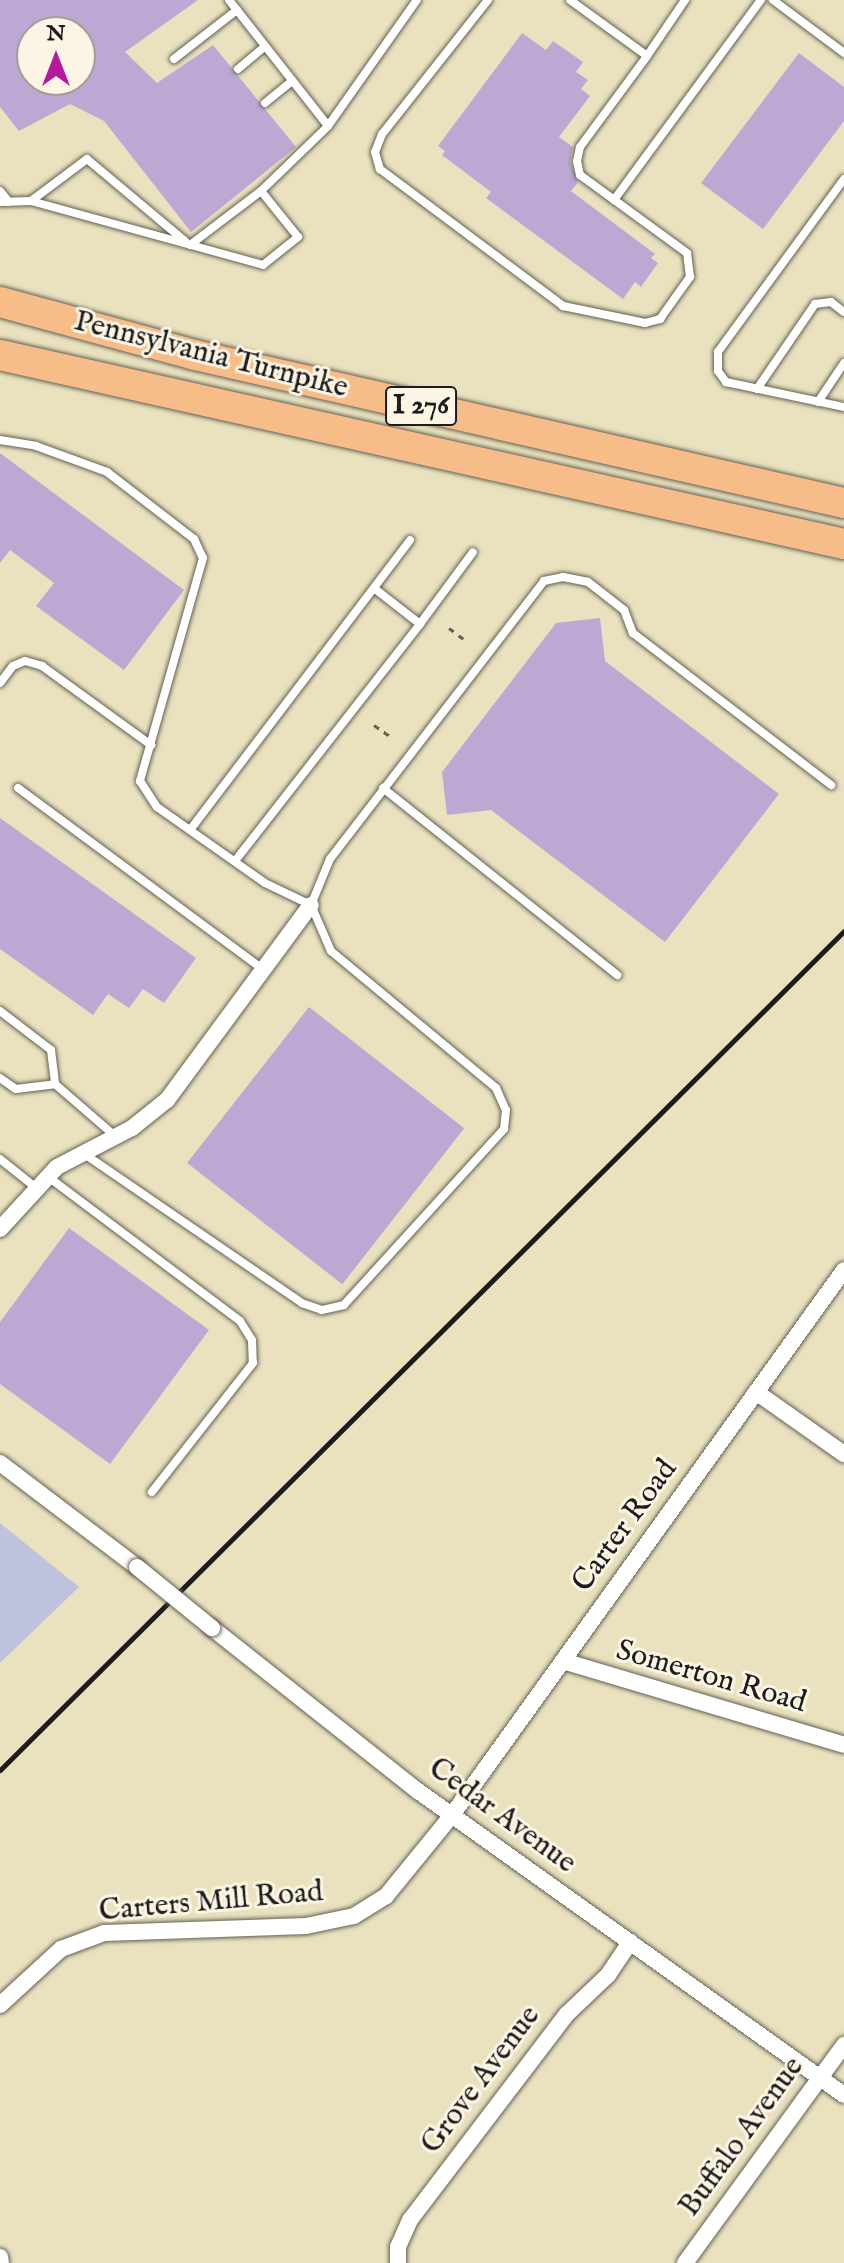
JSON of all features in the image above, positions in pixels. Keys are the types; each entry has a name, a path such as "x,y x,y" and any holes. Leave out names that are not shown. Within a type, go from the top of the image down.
{"highway":[{"name":"Pennsylvania Turnpike","path":"0,302 195,355 844,503"},
{"name":"Pennsylvania Turnpike","path":"0,355 844,544"}],"street":[{"path":"0,1229 40,1181 81,1152 115,1136 167,1100 311,905"},
{"name":"Carter Road","path":"452,1815 844,1270"},
{"path":"756,1392 844,1454"},
{"name":"Cedar Avenue","path":"0,1463 452,1815 844,2095"},
{"name":"Somerton Road","path":"563,1661 844,1745"},
{"name":"Carters Mill Road","path":"0,2005 61,1949 104,1933 306,1926 354,1916 386,1896 452,1815"},
{"name":"Grove Avenue","path":"398,2263 398,2247 410,2220 567,2014 608,1975 630,1942"},
{"name":"Buffalo Avenue","path":"685,2263 844,2045"}],"lane":[{"path":"229,0 328,126"},
{"path":"190,245 261,191 328,126 417,0"},
{"path":"488,0 382,134 375,152 380,169 563,306 645,323 660,319 690,277 692,265 687,253 580,175 580,147 647,56 680,2"},
{"path":"570,0 647,56"},
{"path":"614,200 761,0"},
{"path":"773,0 844,53"},
{"path":"174,59 237,10"},
{"path":"238,69 265,46"},
{"path":"265,103 292,81"},
{"path":"31,201 87,159 190,245"},
{"path":"844,179 718,352 718,371 726,382 844,407"},
{"path":"0,191 4,202 31,201 263,265 298,237 261,191"},
{"path":"757,389 815,304 831,302 844,312"},
{"path":"818,402 844,363"},
{"path":"0,440 36,446 107,472 194,539 203,558 201,579 140,781 157,807 235,861 311,905 331,951 496,1088 506,1110 504,1129 344,1305 322,1310 302,1303 81,1152"},
{"path":"190,830 410,540"},
{"path":"235,861 473,552"},
{"path":"311,905 330,859 531,592 544,581 563,577 588,582 624,610 633,633 831,785"},
{"path":"374,588 420,624"},
{"path":"0,683 13,666 25,661 42,666 151,745"},
{"path":"18,788 263,969"},
{"path":"383,788 617,975"},
{"path":"0,1011 51,1050 55,1084 115,1136"},
{"path":"0,1078 16,1089 55,1084"},
{"path":"0,1159 40,1181 240,1321 252,1340 253,1363 152,1492"}],"path":[{"path":"449,628 465,640"},
{"path":"374,725 391,737"}],"shaded area":[{"path":"0,1523 79,1587 0,1663"}],"building":[{"path":"0,0 198,0 125,52 157,83 213,45 296,147 191,232 104,121 70,104 19,131 0,107"},
{"path":"522,33 546,50 553,41 583,62 576,72 588,80 581,89 590,96 559,137 573,147 570,162 578,182 571,191 655,254 651,258 658,263 641,287 635,282 623,299 486,198 491,192 442,155 445,151 438,146"},
{"path":"799,53 844,87 844,121 763,229 701,183"},
{"path":"0,453 184,590 124,670 36,606 54,583 10,550 0,563"},
{"path":"600,618 605,661 779,794 665,942 491,810 447,815 442,772 556,623"},
{"path":"0,818 196,958 164,1003 143,989 129,1008 108,994 93,1015 0,949"},
{"path":"309,1007 464,1128 342,1284 187,1163"},
{"path":"69,1228 209,1330 110,1464 0,1384 0,1322"}],"railway":[{"path":"0,1770 844,931"}]}
